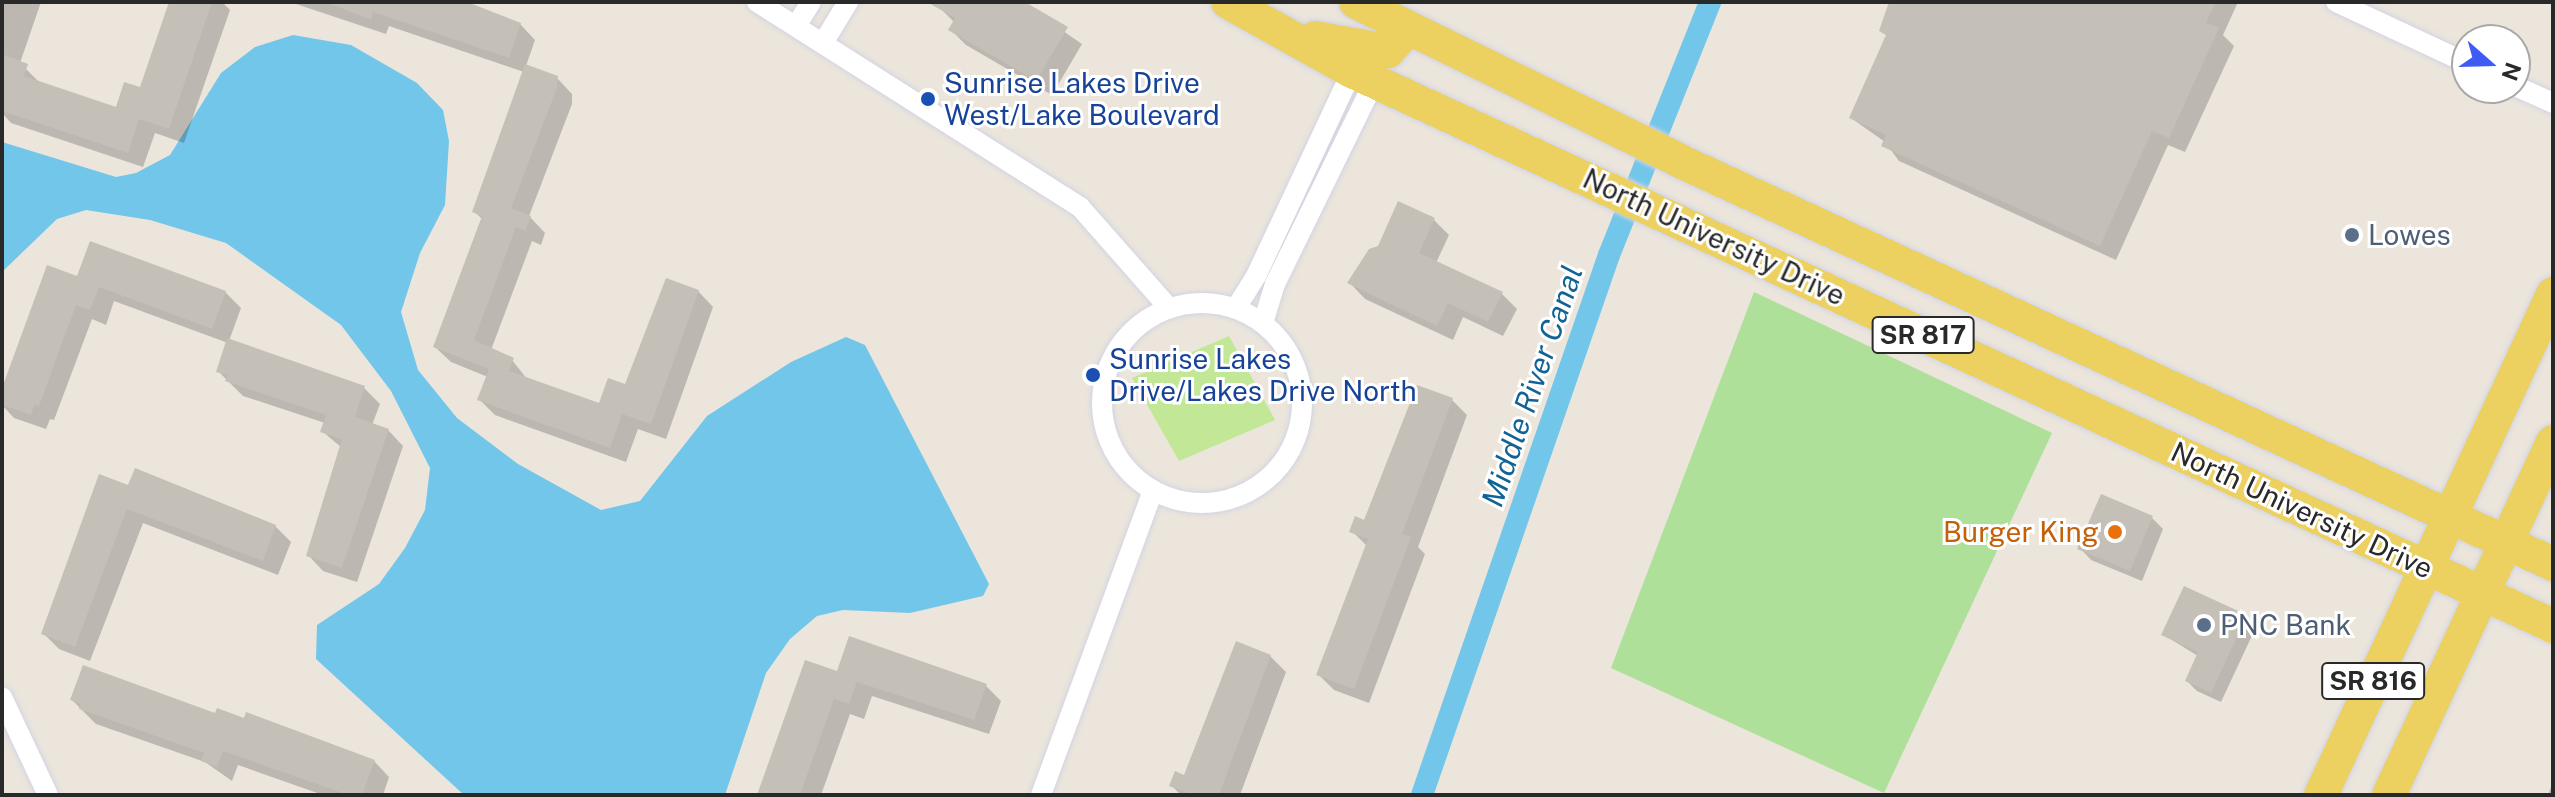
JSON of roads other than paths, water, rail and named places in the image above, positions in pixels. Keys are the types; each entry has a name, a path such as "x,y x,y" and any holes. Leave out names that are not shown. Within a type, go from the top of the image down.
{"main road":[{"name":"North University Drive","path":"1228,2 1363,76 1658,208 2553,626"},
{"name":"North University Drive","path":"1356,2 1680,161 2553,564"},
{"path":"1268,26 1372,52 1388,51 1407,29"},
{"path":"2451,517 2553,294"},
{"path":"2507,542 2553,442"},
{"name":"SR 816","path":"2321,795 2451,517"},
{"name":"SR 816","path":"2389,795 2507,542"}],"street":[{"path":"757,2 1080,207 1169,308"},
{"path":"796,26 811,2"},
{"path":"823,43 848,2"},
{"path":"2336,2 2451,56"},
{"path":"1236,308 1363,76"},
{"path":"1263,323 1275,284 1363,76"},
{"path":"2531,93 2553,103"},
{"path":"1213,303 1236,308 1263,323 1293,362 1301,386 1301,411 1285,458 1249,491 1226,500 1201,503 1153,491 1130,472 1113,448 1103,420 1103,390 1124,340 1169,308 1213,303"},
{"path":"1041,795 1153,491"},
{"path":"2,697 46,794"}],"water":[{"path":"293,35 351,45 417,83 443,110 449,141 445,205 420,253 401,312 418,370 457,418 518,464 601,510 640,501 707,416 791,362 846,337 865,345 989,584 983,596 910,613 843,610 817,616 790,639 766,673 725,795 464,795 316,659 317,625 379,584 405,548 425,510 430,468 391,391 341,325 226,243 150,220 86,210 57,219 2,272 2,142 116,177 136,173 170,155 221,73 255,47"}],"waterway":[{"name":"Middle River Canal","path":"1422,795 1609,255 1710,2"}],"place":[{"name":"Sunrise Lakes Drive West/Lake Boulevard","path":"928,99"},
{"name":"Lowes","path":"2352,235"},
{"name":"Sunrise Lakes Drive/Lakes Drive North","path":"1093,375"},
{"name":"Burger King","path":"2115,532"},
{"name":"PNC Bank","path":"2204,625"}]}
